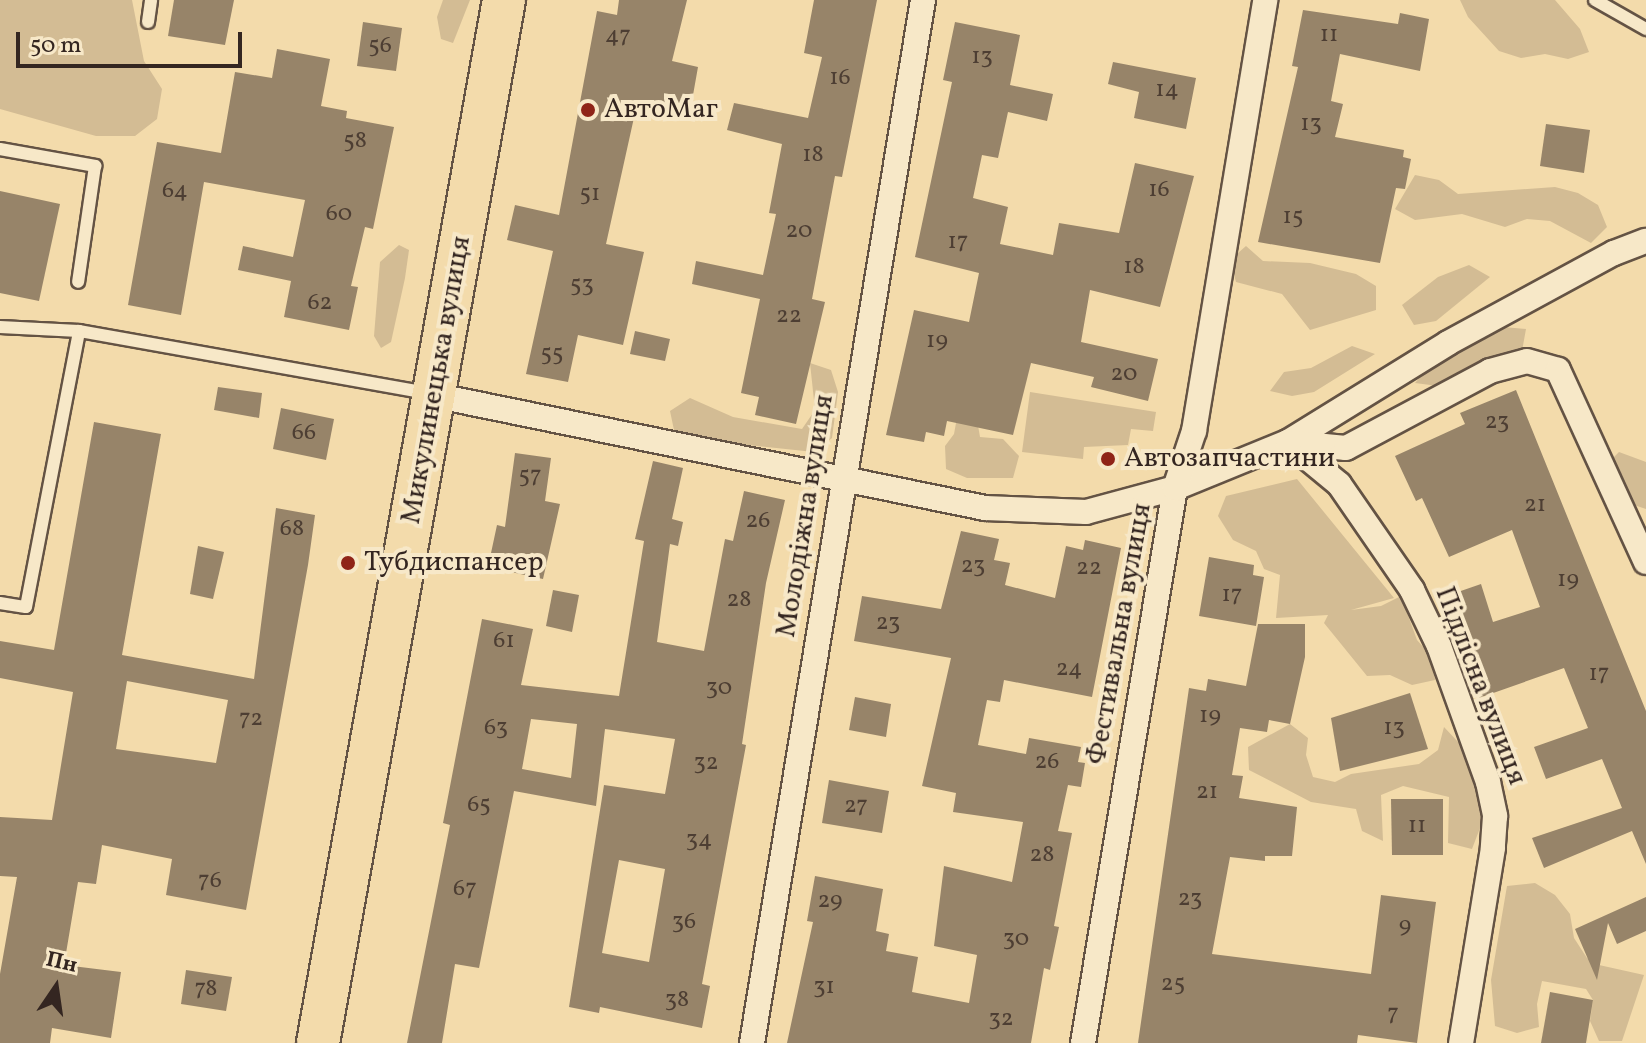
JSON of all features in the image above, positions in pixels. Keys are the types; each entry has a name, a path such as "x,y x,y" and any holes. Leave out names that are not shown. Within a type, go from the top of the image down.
{"highway":[{"name":"Микулинецька вулиця","path":"318,1043 504,0"}],"street":[{"name":"Молодіжна вулиця","path":"752,1043 842,478 923,0"},
{"name":"Фестивальна вулиця","path":"1083,1043 1175,488 1194,431 1265,0"},
{"path":"433,395 985,508 1086,512 1175,488 1288,442 1448,343 1614,253 1646,241"},
{"path":"1288,442 1346,448 1490,371 1527,361 1558,370 1646,562"},
{"name":"Підлісна вулиця","path":"1288,442 1339,484 1412,590 1439,646 1488,782 1495,816 1493,848 1461,1043"}],"lane":[{"path":"148,22 151,0"},
{"path":"1595,0 1646,29"},
{"path":"0,149 95,166 78,282"},
{"path":"0,327 79,331 433,395"},
{"path":"0,603 26,607 79,331"}],"shaded area":[{"path":"0,0 132,0 144,61 162,89 157,119 135,136 96,136 0,109"},
{"path":"443,0 470,0 453,43 441,39 437,17"},
{"path":"1460,0 1555,0 1580,29 1589,52 1568,59 1545,54 1521,58 1499,51 1468,17"},
{"path":"1415,175 1439,180 1458,194 1555,187 1578,193 1598,205 1607,227 1591,243 1550,221 1527,219 1505,227 1462,214 1415,220 1395,209"},
{"path":"399,245 409,250 405,278 391,342 381,348 374,336 380,262"},
{"path":"1246,246 1263,261 1310,263 1356,274 1376,286 1376,310 1310,330 1282,294 1236,282 1230,260"},
{"path":"1469,265 1490,277 1436,321 1414,325 1402,305 1438,277"},
{"path":"1503,327 1526,329 1522,351 1478,363 1438,386 1415,383 1439,355"},
{"path":"1352,346 1375,354 1314,392 1292,396 1270,391 1284,372 1311,368"},
{"path":"810,363 831,370 838,392 832,438 814,452 720,442 674,430 670,411 690,398 733,417 802,429 815,410"},
{"path":"1030,392 1156,412 1153,431 1131,429 1128,445 1084,447 1083,459 1022,452"},
{"path":"958,412 976,414 980,437 1003,439 1019,456 1013,478 967,478 946,469 945,446 954,434"},
{"path":"1619,452 1646,462 1646,509 1628,503 1610,461"},
{"path":"1297,479 1394,598 1351,610 1381,606 1401,596 1417,640 1433,658 1435,680 1412,685 1390,675 1367,676 1324,623 1328,615 1276,618 1280,575 1264,569 1256,551 1233,540 1218,516 1226,496"},
{"path":"1290,724 1308,738 1306,755 1313,777 1335,782 1351,774 1419,764 1438,750 1444,727 1460,744 1488,807 1472,849 1448,843 1449,797 1403,786 1381,795 1383,841 1362,831 1356,809 1311,802 1249,770 1248,747"},
{"path":"1535,883 1555,895 1570,914 1574,938 1587,958 1599,965 1644,975 1622,1041 1599,1041 1590,1021 1593,1000 1586,989 1542,981 1537,1004 1539,1027 1517,1033 1495,1026 1491,980 1507,886"}],"building":[{"path":"174,0 234,0 225,45 168,36"},
{"path":"619,0 687,0 672,61 698,67 690,112 637,104 606,244 644,252 623,345 578,335 568,382 526,374 553,251 507,240 515,205 559,215 597,11 617,15"},
{"path":"814,0 877,0 842,177 835,176 812,299 825,302 796,424 755,415 759,397 741,393 760,299 692,284 696,261 763,275 776,214 769,213 782,144 727,130 734,103 808,118 822,57 804,53"},
{"path":"1303,10 1398,24 1400,13 1429,19 1420,71 1340,54 1331,101 1343,104 1335,137 1404,150 1403,157 1411,159 1405,189 1396,188 1380,263 1258,242 1298,67 1292,66"},
{"path":"363,22 402,28 396,71 357,66"},
{"path":"955,22 1020,35 1010,85 1053,94 1047,121 1008,112 998,158 982,155 973,198 1008,207 1000,244 1053,255 1059,223 1119,233 1135,163 1194,176 1160,307 1090,290 1081,342 1158,359 1148,401 1091,387 1094,377 1031,363 1013,435 947,421 944,436 926,432 924,442 886,435 914,310 969,322 979,273 915,257 952,82 943,80"},
{"path":"277,49 330,59 321,106 347,111 346,118 394,127 373,229 365,227 351,286 358,287 349,330 284,317 291,281 238,270 243,246 293,257 305,200 204,182 181,315 128,305 157,142 221,153 235,72 272,78"},
{"path":"1113,62 1196,78 1186,129 1134,118 1139,92 1108,84"},
{"path":"1546,124 1590,130 1584,173 1540,166"},
{"path":"0,191 60,204 39,301 0,293"},
{"path":"635,331 670,339 665,361 630,354"},
{"path":"218,387 262,393 259,418 214,410"},
{"path":"1516,390 1646,711 1646,864 1632,831 1544,868 1532,838 1622,808 1602,759 1546,779 1534,747 1588,728 1564,668 1479,698 1469,670 1479,666 1455,593 1481,584 1493,622 1540,607 1512,530 1449,557 1422,498 1416,501 1395,456 1465,424 1460,413"},
{"path":"281,408 334,419 326,460 273,449"},
{"path":"94,422 161,434 122,655 254,679 276,508 315,515 246,910 166,895 172,859 102,845 96,884 78,882 64,965 121,972 111,1038 52,1028 50,1043 0,1043 0,974 17,877 0,876 0,817 52,820 73,692 0,678 0,641 54,650","holes":["127,681 228,700 216,763 116,749"]},
{"path":"515,453 551,458 545,501 560,504 543,579 488,567 497,525 505,527"},
{"path":"653,461 683,468 672,519 683,522 678,546 670,544 657,642 704,651 725,539 733,541 744,491 785,500 766,583 742,744 746,745 702,984 710,986 702,1028 600,1007 599,1013 569,1007 604,785 665,794 675,739 605,729 596,806 514,791 479,968 455,964 442,1043 407,1043 450,825 443,823 482,619 533,629 521,685 619,696 644,541 635,539","holes":["531,719 577,724 571,778 522,769","619,860 665,869 649,962 602,953"]},
{"path":"961,531 999,539 994,560 1010,563 1005,585 1055,598 1066,546 1083,550 1085,540 1121,548 1092,697 1004,680 1000,702 987,700 978,745 1026,754 1029,738 1081,747 1078,762 1085,763 1081,787 1068,785 1058,831 1072,833 1054,926 1059,927 1050,970 1044,968 1031,1043 787,1043 813,922 807,921 815,876 883,889 876,931 889,934 886,951 918,957 912,992 969,1003 977,955 934,946 944,866 1012,882 1023,822 953,812 956,793 922,786 951,658 854,641 862,596 941,609"},
{"path":"198,546 224,552 213,599 190,594"},
{"path":"1209,557 1254,565 1253,575 1264,577 1256,626 1199,616"},
{"path":"553,590 579,595 572,632 546,626"},
{"path":"1258,624 1305,624 1305,657 1290,724 1269,720 1267,732 1240,728 1232,775 1243,776 1239,798 1297,807 1292,856 1265,856 1265,861 1230,857 1212,954 1371,974 1381,895 1436,902 1417,1043 1358,1035 1357,1043 1138,1043 1189,688 1206,691 1208,679 1246,686"},
{"path":"1410,693 1428,749 1340,771 1331,718"},
{"path":"855,697 891,704 886,737 849,730"},
{"path":"829,780 889,791 882,833 822,823"},
{"path":"1391,799 1443,799 1443,855 1392,855"},
{"path":"1646,897 1646,931 1617,944 1608,923 1597,980 1575,929"},
{"path":"186,970 232,977 226,1011 181,1004"},
{"path":"1550,992 1593,1000 1586,1043 1541,1043"}],"place":[{"name":"АвтоМаг","path":"588,110"},
{"name":"Автозапчастини","path":"1108,459"},
{"name":"Тубдиспансер","path":"348,563"}]}
